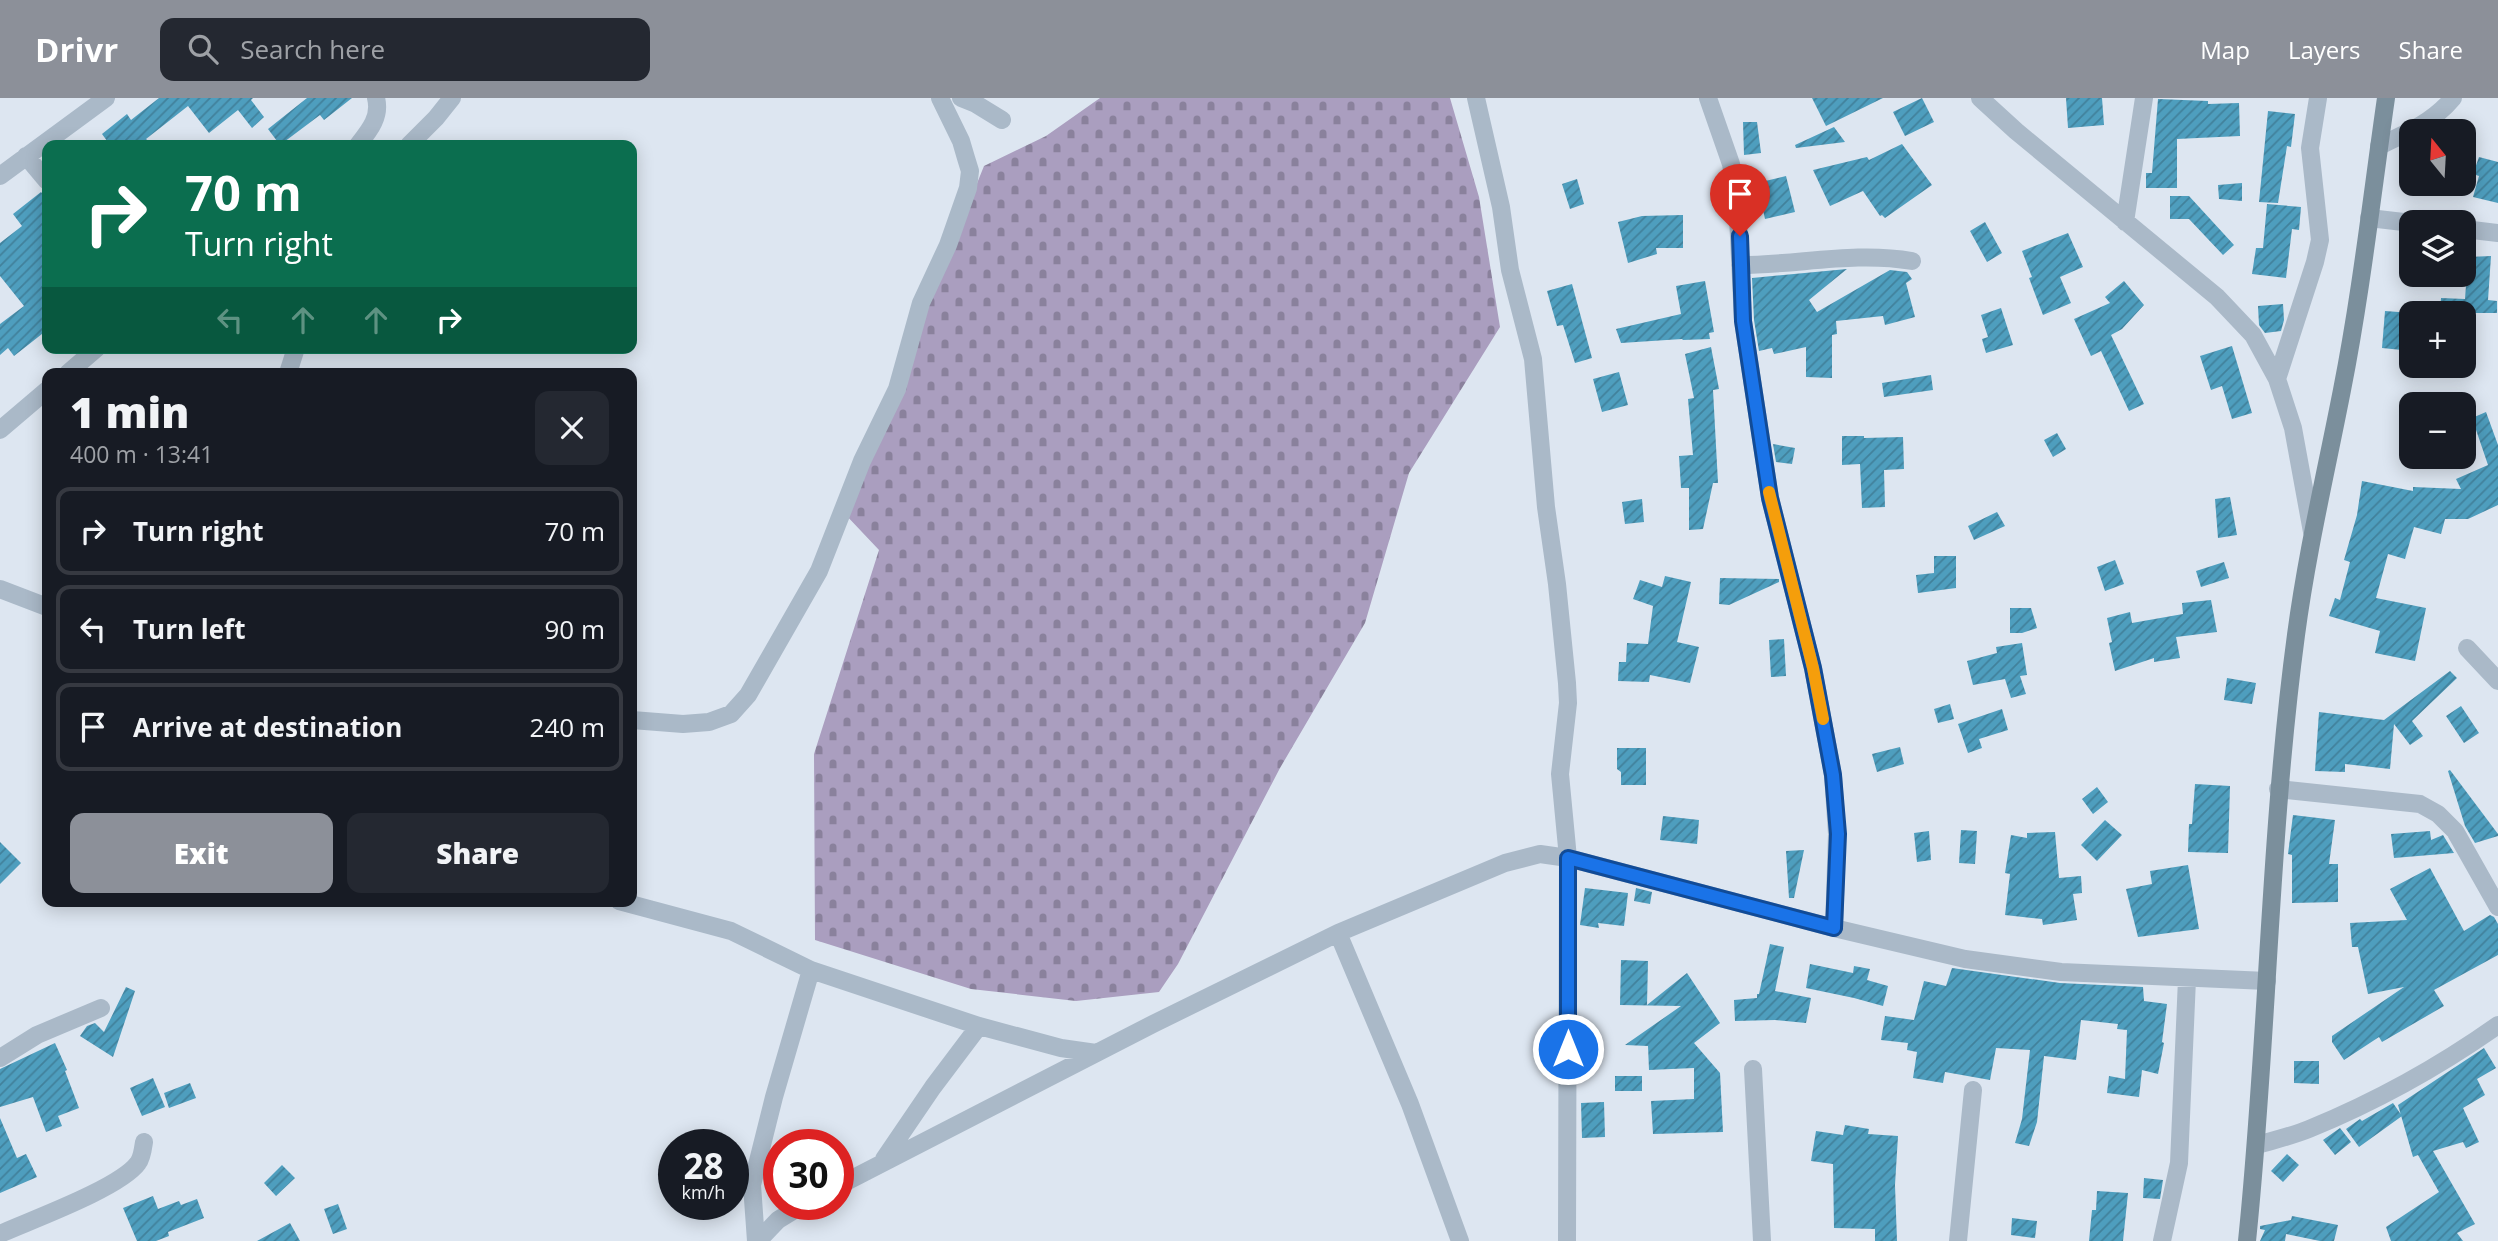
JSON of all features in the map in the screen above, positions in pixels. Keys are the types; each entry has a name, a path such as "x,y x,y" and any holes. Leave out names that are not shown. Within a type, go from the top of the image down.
{"main road":[{"path":"2247,1241 2257,1145 2278,789 2296,635 2312,533 2342,387 2386,98"}],"street":[{"path":"48,140 106,98"},
{"path":"362,140 372,128 379,108 376,98"},
{"path":"414,140 452,98"},
{"path":"637,720 683,724 709,722 731,715 748,695 819,571 862,461 897,389 921,303 948,245 968,188 970,171 961,141 940,98"},
{"path":"1476,98 1536,384 1546,507 1567,682 1568,704 1560,774 1568,858 1567,1241"},
{"path":"1708,98 1731,164 1737,196 1743,321 1770,498 1813,668 1833,775 1838,834 1834,928"},
{"path":"1980,98 2016,131 2217,297 2252,335 2277,379 2293,428 2312,533"},
{"path":"2125,222 2144,98"},
{"path":"2277,379 2320,240 2310,148 2318,98"},
{"path":"2379,146 2423,126 2453,98"},
{"path":"973,100 1002,120"},
{"path":"0,176 42,144"},
{"path":"26,156 42,175"},
{"path":"2369,218 2399,221"},
{"path":"2476,230 2498,233"},
{"path":"1740,265 1864,257 1912,261"},
{"path":"74,368 90,354"},
{"path":"0,430 42,394"},
{"path":"0,589 42,605"},
{"path":"2467,648 2498,681"},
{"path":"2278,789 2420,804 2438,814 2455,831 2498,907"},
{"path":"854,1177 1338,933 1505,863 1540,855 1568,858 1834,928 1965,959 2061,972 2267,981"},
{"path":"637,906 731,932 811,971 979,1026 1061,1048 1096,1053"},
{"path":"1338,933 1410,1104 1460,1241"},
{"path":"757,1241 752,1185 774,1097 811,971"},
{"path":"2162,1241 2179,1163 2187,979"},
{"path":"0,1058 37,1035 101,1008"},
{"path":"2257,1145 2307,1130 2377,1097 2466,1047 2498,1025"},
{"path":"882,1162 979,1026"},
{"path":"1753,1069 1762,1241"},
{"path":"1958,1241 1973,1090"},
{"path":"0,1234 82,1199 127,1174 140,1162 144,1142"},
{"path":"757,1241 778,1220"}],"green space":[{"path":"1100,98 1450,98 1479,197 1500,327 1409,473 1365,623 1280,768 1178,964 1159,992 1076,1001 971,989 815,940 814,754 879,550 844,513 984,166 1046,136"}],"building":[{"path":"159,98 253,98 251,100 264,117 252,128 238,110 209,133 188,106 147,140 106,140 102,134 127,114 131,120"},
{"path":"307,98 352,98 324,120 320,115 287,140 276,140 268,129"},
{"path":"1812,98 1883,98 1826,126"},
{"path":"1922,98 1934,122 1905,136 1893,112"},
{"path":"2066,98 2102,98 2104,125 2068,128"},
{"path":"2158,99 2208,101 2208,104 2239,103 2240,136 2177,139 2177,188 2146,188 2146,173 2152,173"},
{"path":"2268,111 2295,114 2291,147 2287,146 2278,203 2259,202"},
{"path":"1743,122 1757,122 1761,153 1744,155"},
{"path":"1834,127 1845,142 1796,148 1795,145"},
{"path":"1902,144 1932,185 1885,218 1880,216 1863,191 1830,206 1813,170 1867,157 1869,160"},
{"path":"2479,157 2498,162 2498,203 2473,197 2476,196 2479,176 2476,175"},
{"path":"1786,176 1795,212 1765,219 1757,183"},
{"path":"1577,179 1584,204 1570,209 1562,184"},
{"path":"2242,183 2242,201 2219,199 2218,185"},
{"path":"42,193 42,334 14,356 8,348 0,355 0,324 24,306 0,276 0,243 22,226 13,214"},
{"path":"2170,196 2189,196 2234,245 2223,255 2189,219 2170,219"},
{"path":"2267,204 2301,207 2299,230 2292,229 2286,278 2252,274 2256,248 2263,248"},
{"path":"1683,215 1683,248 1656,248 1657,254 1628,263 1618,222 1642,216"},
{"path":"1985,222 2002,253 1987,262 1970,231"},
{"path":"2068,233 2083,267 2060,277 2071,303 2043,315 2022,251"},
{"path":"2491,256 2488,300 2497,301 2497,313 2476,313 2476,301 2441,301 2441,298 2465,299 2466,287 2476,287 2476,257"},
{"path":"1847,269 1809,300 1817,312 1890,270 1907,272 1912,279 1906,283 1915,317 1885,325 1883,316 1836,321 1837,334 1832,335 1832,378 1806,377 1806,347 1774,354 1772,348 1759,351 1752,278"},
{"path":"1705,281 1714,332 1709,333 1710,339 1621,343 1616,329 1681,314 1676,286"},
{"path":"2124,281 2144,305 2122,329 2111,335 2144,404 2129,411 2101,351 2091,356 2074,319 2110,303 2105,297"},
{"path":"1572,284 1592,358 1575,363 1563,325 1557,326 1547,291"},
{"path":"2283,304 2284,320 2281,331 2265,333 2259,325 2258,306"},
{"path":"2001,308 2013,345 1986,353 1982,339 1988,337 1981,315"},
{"path":"2385,311 2399,312 2399,350 2382,348"},
{"path":"2232,346 2252,413 2232,419 2222,386 2211,390 2200,356"},
{"path":"1711,347 1719,389 1713,390 1718,483 1713,483 1703,529 1689,530 1689,488 1681,488 1679,456 1693,455 1688,399 1694,398 1685,354"},
{"path":"1619,372 1628,405 1602,412 1593,379"},
{"path":"1931,375 1933,390 1884,397 1882,383"},
{"path":"2486,412 2498,445 2498,505 2468,519 2445,519 2441,534 2414,527 2405,559 2388,554 2376,598 2426,608 2415,661 2375,653 2380,631 2329,616 2335,598 2340,600 2350,562 2344,560 2357,515 2362,481 2413,491 2413,487 2461,489 2456,479 2488,465 2476,430 2476,416"},
{"path":"2057,433 2066,449 2053,457 2044,440"},
{"path":"1842,436 1903,437 1904,469 1884,470 1885,507 1862,508 1860,464 1842,465"},
{"path":"1773,444 1795,448 1792,464 1776,462"},
{"path":"2230,497 2237,535 2218,538 2215,499"},
{"path":"1642,499 1644,522 1625,524 1622,502"},
{"path":"1997,512 2005,526 1974,540 1968,526"},
{"path":"1934,556 1956,556 1956,588 1918,593 1916,575 1934,573"},
{"path":"2115,560 2124,584 2105,591 2097,567"},
{"path":"2224,562 2229,578 2201,587 2196,571"},
{"path":"1665,576 1691,582 1677,642 1699,647 1690,683 1650,675 1649,682 1618,681 1619,662 1626,662 1627,643 1648,644 1653,606 1633,599 1640,580 1662,587"},
{"path":"1720,578 1779,579 1779,582 1729,605 1719,604"},
{"path":"2211,600 2217,632 2176,637 2180,658 2154,662 2154,658 2115,671 2107,618 2130,612 2132,623 2183,614 2182,603"},
{"path":"2010,608 2031,608 2037,628 2022,633 2010,633"},
{"path":"1784,639 1786,676 1771,677 1769,640"},
{"path":"2022,643 2027,675 2020,676 2026,694 2011,698 2005,679 1973,685 1967,661 1997,653 1996,647"},
{"path":"2450,671 2457,678 2412,721 2423,736 2410,745 2394,724 2390,769 2345,764 2345,772 2315,771 2319,712 2384,720"},
{"path":"2227,678 2256,683 2252,704 2224,700"},
{"path":"1950,704 1954,719 1938,723 1934,709"},
{"path":"2461,706 2479,733 2464,743 2446,716"},
{"path":"2002,709 2008,730 1979,739 1982,748 1968,753 1958,724"},
{"path":"1900,747 1904,764 1877,772 1872,754"},
{"path":"1617,748 1646,748 1646,785 1621,785 1621,772 1617,769"},
{"path":"2450,770 2498,836 2475,843 2465,826 2448,771"},
{"path":"2195,784 2230,786 2228,853 2188,852"},
{"path":"2097,787 2108,802 2093,814 2082,799"},
{"path":"2293,815 2335,820 2329,864 2338,864 2338,902 2292,903 2292,855 2288,854"},
{"path":"1663,816 1699,820 1697,844 1660,840"},
{"path":"2105,820 2122,835 2097,861 2081,845"},
{"path":"1961,830 1977,831 1975,864 1959,863"},
{"path":"1929,831 1931,860 1917,862 1914,833"},
{"path":"2430,831 2431,840 2443,835 2454,853 2394,858 2391,834"},
{"path":"2055,832 2059,878 2081,876 2082,893 2073,894 2077,920 2043,925 2042,919 2005,915 2010,874 2005,873 2011,835 2027,838 2027,833"},
{"path":"0,842 21,863 0,884"},
{"path":"1804,850 1794,898 1789,898 1786,851"},
{"path":"2188,865 2199,929 2138,937 2126,889 2152,884 2150,871"},
{"path":"2430,868 2464,931 2490,915 2494,917 2498,924 2498,955 2434,990 2444,1006 2382,1042 2379,1037 2344,1060 2332,1042 2332,1036 2404,987 2368,994 2358,947 2352,947 2350,923 2407,920 2390,889"},
{"path":"1585,888 1628,893 1624,926 1598,923 1599,928 1580,925"},
{"path":"1636,888 1652,892 1650,904 1634,901"},
{"path":"1770,944 1784,947 1775,991 1811,998 1806,1023 1775,1020 1735,1021 1734,1000 1757,998 1759,994"},
{"path":"1621,960 1648,961 1647,1005 1687,973 1720,1023 1694,1043 1720,1073 1723,1132 1653,1134 1651,1101 1694,1099 1694,1068 1649,1070 1648,1046 1625,1045 1681,1006 1620,1005"},
{"path":"1810,964 1853,973 1854,966 1870,969 1867,980 1888,986 1883,1006 1806,988"},
{"path":"1952,968 2060,983 2143,987 2144,1001 2167,1004 2158,1074 2142,1070 2139,1097 2107,1093 2109,1076 2125,1079 2127,1030 2117,1029 2118,1024 2081,1020 2076,1060 2044,1056 2037,1122 2029,1146 2015,1143 2022,1119 2030,1050 1996,1048 1990,1080 1945,1072 1943,1083 1913,1078 1917,1052 1907,1050 1908,1043 1881,1040 1885,1016 1914,1020 1924,981 1946,986"},
{"path":"126,987 135,991 113,1057 80,1036 87,1026 95,1023 104,1032"},
{"path":"55,1043 79,1108 58,1116 62,1126 46,1132 33,1097 0,1107 0,1069"},
{"path":"2484,1048 2496,1068 2477,1079 2485,1095 2463,1108 2479,1142 2466,1148 2463,1142 2433,1151 2475,1224 2457,1233 2463,1241 2391,1241 2386,1227 2439,1192 2418,1155 2413,1157 2398,1105"},
{"path":"2294,1061 2319,1061 2319,1084 2294,1083"},
{"path":"1615,1076 1642,1076 1642,1091 1615,1091"},
{"path":"153,1078 165,1107 142,1116 130,1088"},
{"path":"190,1083 196,1098 169,1108 164,1093"},
{"path":"1604,1102 1605,1137 1582,1138 1581,1103"},
{"path":"2393,1103 2402,1116 2359,1147 2346,1129"},
{"path":"0,1118 17,1158 26,1154 37,1177 0,1193"},
{"path":"1845,1125 1869,1129 1868,1134 1898,1136 1895,1185 1897,1241 1875,1241 1875,1229 1834,1228 1833,1164 1811,1161 1816,1131 1843,1135"},
{"path":"2340,1128 2351,1142 2335,1155 2323,1140"},
{"path":"2287,1154 2299,1165 2283,1182 2271,1171"},
{"path":"282,1165 295,1178 276,1196 264,1183"},
{"path":"2144,1178 2163,1180 2160,1199 2143,1198"},
{"path":"2097,1191 2128,1193 2123,1241 2089,1241"},
{"path":"153,1196 158,1209 179,1201 181,1205 197,1199 204,1218 168,1232 169,1236 156,1241 137,1241 123,1208"},
{"path":"338,1204 347,1229 333,1234 324,1209"},
{"path":"2292,1216 2338,1225 2334,1241 2286,1234 2285,1241 2260,1241 2265,1230 2260,1229 2260,1226 2291,1220"},
{"path":"2012,1218 2037,1221 2035,1238 2011,1235"},
{"path":"290,1223 300,1241 257,1241"}],"slow traffic":[{"path":"1769,492 1823,719"}],"route":[{"path":"1568,1049 1568,858 1834,928 1838,834 1833,775 1813,668 1770,498 1743,321 1740,236"}]}
